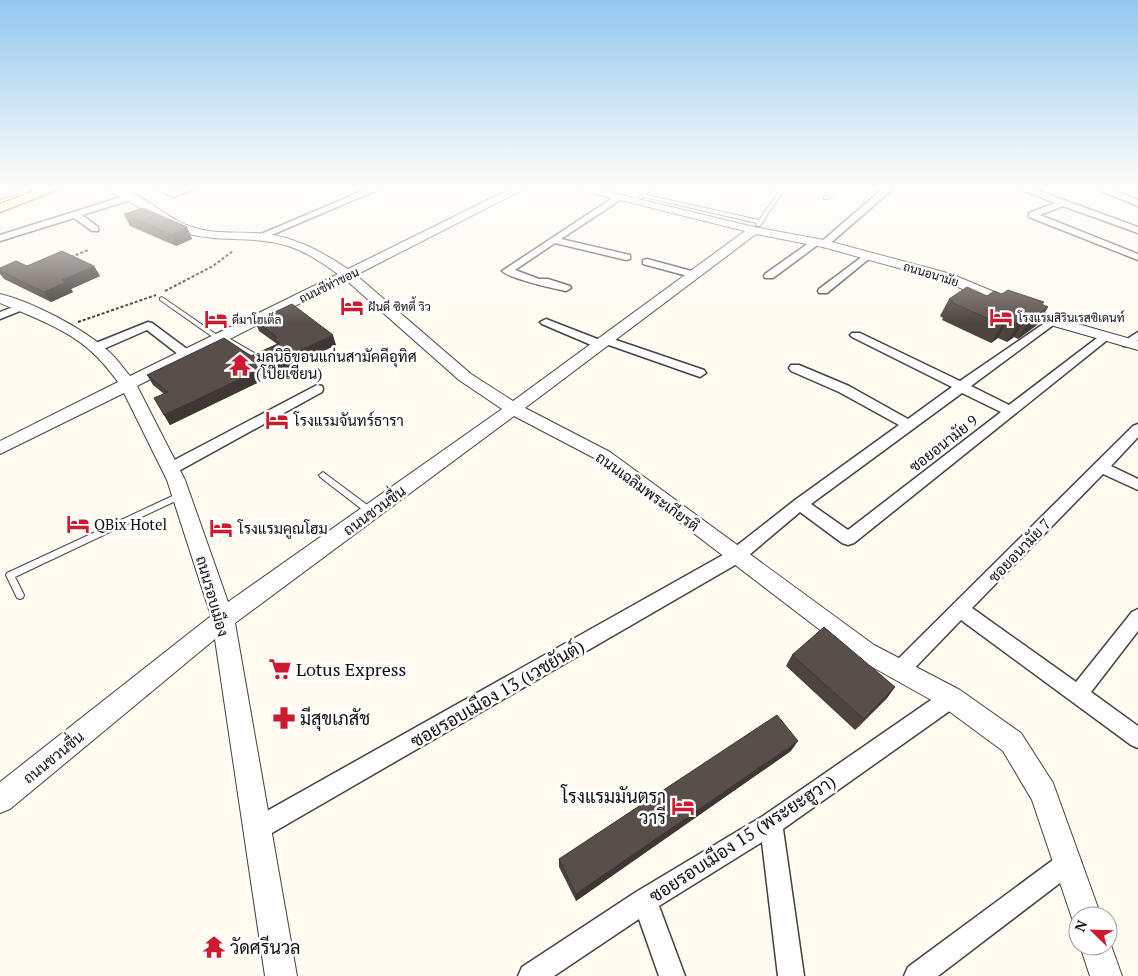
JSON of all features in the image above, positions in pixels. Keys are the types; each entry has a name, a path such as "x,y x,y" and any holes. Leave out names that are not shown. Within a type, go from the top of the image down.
{"street":[{"path":"0,238 17,233"},
{"name":"ถนนเฉลิมพระเกียรติ","path":"200,233 212,235 259,237 290,242 312,251 348,275 465,377 513,409 604,456 866,652 951,698 1012,742 1043,793 1083,906"},
{"path":"259,237 270,233"},
{"name":"ถนนชีท่าขอน","path":"0,448 432,233"},
{"path":"564,233 506,271 531,278 537,282 548,282 566,288"},
{"name":"ถนนชวนชื่น","path":"0,799 223,620 695,275 749,233"},
{"name":"ถนนอนามัย","path":"781,233 946,277 1052,321 1105,338 1133,344"},
{"path":"769,276 833,233"},
{"path":"1076,233 1138,257"},
{"path":"553,240 626,257"},
{"path":"823,291 867,256"},
{"path":"647,262 695,275"},
{"name":"ถนนรอบเมือง","path":"0,298 64,327 103,354 128,384 181,495 223,620 281,976"},
{"path":"0,319 20,307"},
{"name":"ซอยรอบเมือง 13 (เวชยันต์)","path":"257,829 736,556 800,504 1052,321"},
{"path":"546,322 700,373"},
{"path":"95,348 148,325 186,355"},
{"path":"856,335 1010,411"},
{"path":"1133,344 1138,335"},
{"name":"ซอยอนามัย 9","path":"800,504 848,539 1105,338"},
{"path":"795,368 844,390 909,426"},
{"path":"170,469 317,389"},
{"name":"ซอยอนามัย 7","path":"899,671 1138,429"},
{"path":"1101,467 1138,485"},
{"path":"961,610 1138,738"},
{"path":"1078,694 1138,617"},
{"name":"ซอยรอบเมือง 15 (พระยะฮูวา)","path":"531,976 645,901 772,824 951,698"},
{"path":"772,824 791,976"},
{"path":"917,976 1068,862"},
{"path":"645,901 672,976"},
{"path":"1099,956 1106,976"}],"lane":[{"path":"162,299 221,338 252,354"},
{"path":"323,475 371,512"},
{"path":"20,595 10,576 181,495"}],"path":[{"path":"71,257 88,250"},
{"path":"64,327 158,294 213,266 233,252"}],"building":[{"path":"62,251 94,266 62,280 66,282 44,292 0,271 0,268 16,261 27,266"},
{"path":"967,287 987,296 994,291 1002,294 1008,290 1044,302 1041,304 1048,307 1029,321 1025,319 1018,324 1008,320 1002,325 951,302 953,301 949,299"},
{"name":"มูลนิธิขอนแก่นสามัคคีอุทิศ (โป๊ยเซียน)","path":"292,304 333,335 164,415 154,398 168,392 147,375 224,338 251,356 280,343 274,339 277,337 255,321"},
{"path":"824,627 895,687 864,719 792,655"},
{"path":"777,715 798,741 576,894 559,859"}],"place":[{"name":"ฝันดี ซิทตี้ วิว","path":"352,306"},
{"name":"โรงแรมสิรินเรสซิเดนท์","path":"1001,317"},
{"name":"ดีมาโฮเต็ล","path":"216,319"},
{"name":"มูลนิธิขอนแก่นสามัคคีอุทิศ (โป๊ยเซียน)","path":"240,365"},
{"name":"โรงแรมจันทร์ธารา","path":"277,420"},
{"name":"QBix Hotel","path":"78,524"},
{"name":"โรงแรมคูณโฮม","path":"221,528"},
{"name":"Lotus Express","path":"280,669"},
{"name":"มีสุขเภสัช","path":"284,718"},
{"name":"โรงแรมมันตรา วารี","path":"683,806"},
{"name":"วัดศรีนวล","path":"214,947"}]}
